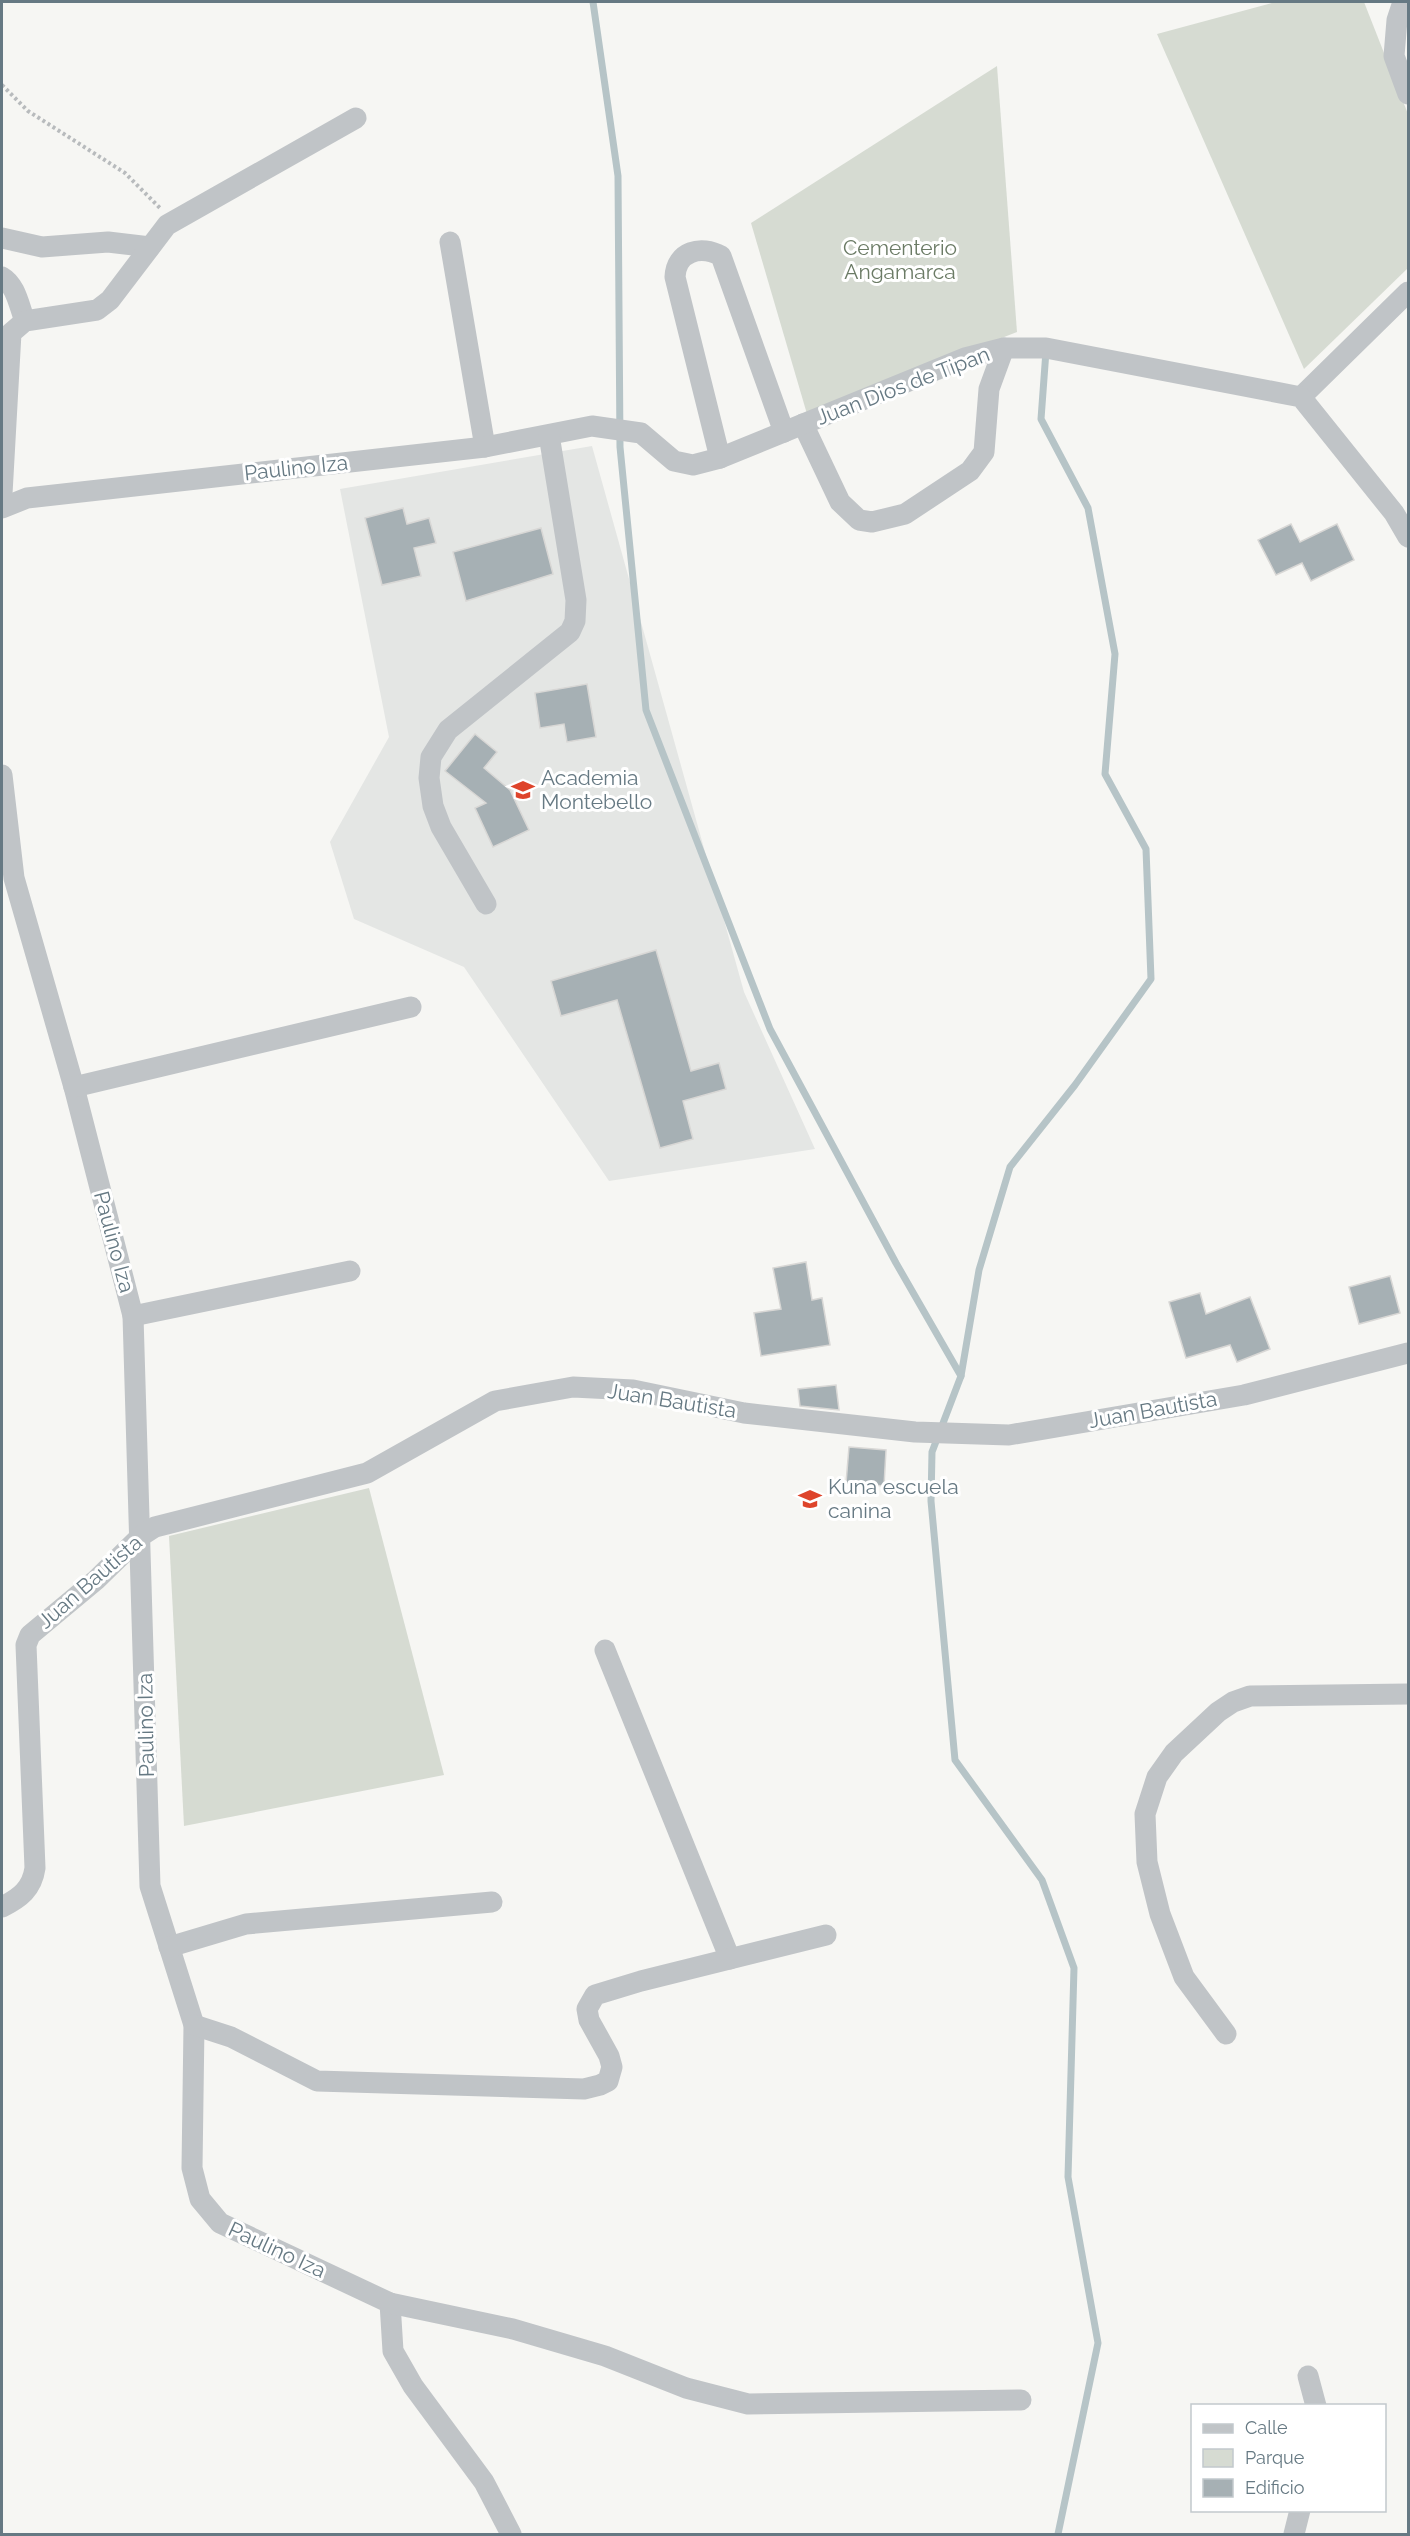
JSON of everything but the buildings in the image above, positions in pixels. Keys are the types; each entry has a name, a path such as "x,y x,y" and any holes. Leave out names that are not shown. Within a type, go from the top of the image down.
{"street":[{"path":"1403,2 1397,20 1394,56 1408,94"},
{"path":"2,494 11,333 25,321 97,310 110,300 166,225 356,118"},
{"path":"2,238 42,247 108,242 150,247"},
{"path":"450,242 484,447"},
{"path":"720,458 675,276 675,267 680,258 692,252 709,250 721,256 793,428 840,502 859,520 872,522 905,514 970,471 984,452 989,389 1004,348"},
{"path":"2,278 9,281 13,287 25,321"},
{"path":"1408,292 1301,397 1394,513 1408,537"},
{"name":"Juan Dios de Tipan","path":"592,426 641,433 674,461 693,465 720,458 965,358 1004,348 1047,348 1301,397"},
{"name":"Paulino Iza","path":"2,508 27,498 484,447 592,426"},
{"path":"486,904 441,827 433,806 429,778 431,757 448,730 570,632 575,621 576,600 549,435"},
{"name":"Paulino Iza","path":"2,775 8,879 74,1087 134,1316 150,1886 194,2025 192,2168 200,2199 220,2223 390,2303 513,2329 605,2356 686,2388 748,2404 1021,2400"},
{"path":"74,1087 411,1007"},
{"path":"134,1316 350,1271"},
{"name":"Juan Bautista","path":"2,1907 25,1893 31,1885 35,1868 26,1645 30,1635 96,1580 141,1536 155,1527 368,1473 495,1401 573,1387 633,1390 744,1413 915,1432 1009,1435 1244,1395 1408,1353"},
{"path":"605,1650 730,1959"},
{"path":"1226,2034 1184,1977 1160,1914 1147,1862 1145,1814 1157,1777 1174,1753 1198,1728 1233,1702 1250,1696 1408,1694"},
{"path":"169,1947 246,1924 492,1902"},
{"path":"194,2025 231,2037 317,2081 585,2089 608,2080 612,2067 609,2056 589,2020 587,2009 595,1995 826,1935"},
{"path":"390,2303 393,2351 413,2386 484,2482 511,2535"},
{"path":"1308,2376 1315,2404"},
{"path":"1294,2535 1300,2512"}],"path":[{"path":"2,85 28,111 125,173 160,207 166,225"}],"shaded area":[{"name":"Academia Montebello","path":"592,446 744,992 815,1149 609,1181 464,967 354,919 330,842 389,737 340,489"}],"green space":[{"path":"1276,2 1364,2 1408,114 1408,268 1304,369 1157,34"},
{"name":"Cementerio Angamarca","path":"997,66 1017,332 807,414 751,223"},
{"path":"369,1488 444,1775 184,1826 169,1536"}],"waterway":[{"path":"593,2 618,176 620,447 646,710 770,1029 896,1263 961,1376 932,1452 931,1501 955,1760 1042,1880 1074,1968 1068,2177 1098,2343 1058,2534"},
{"path":"961,1376 979,1270 1010,1167 1075,1085 1151,979 1146,849 1105,774 1115,654 1088,508 1041,419 1046,351"}],"place":[{"name":"Academia Montebello","path":"523,790"},
{"name":"Kuna escuela canina","path":"810,1499"}]}
